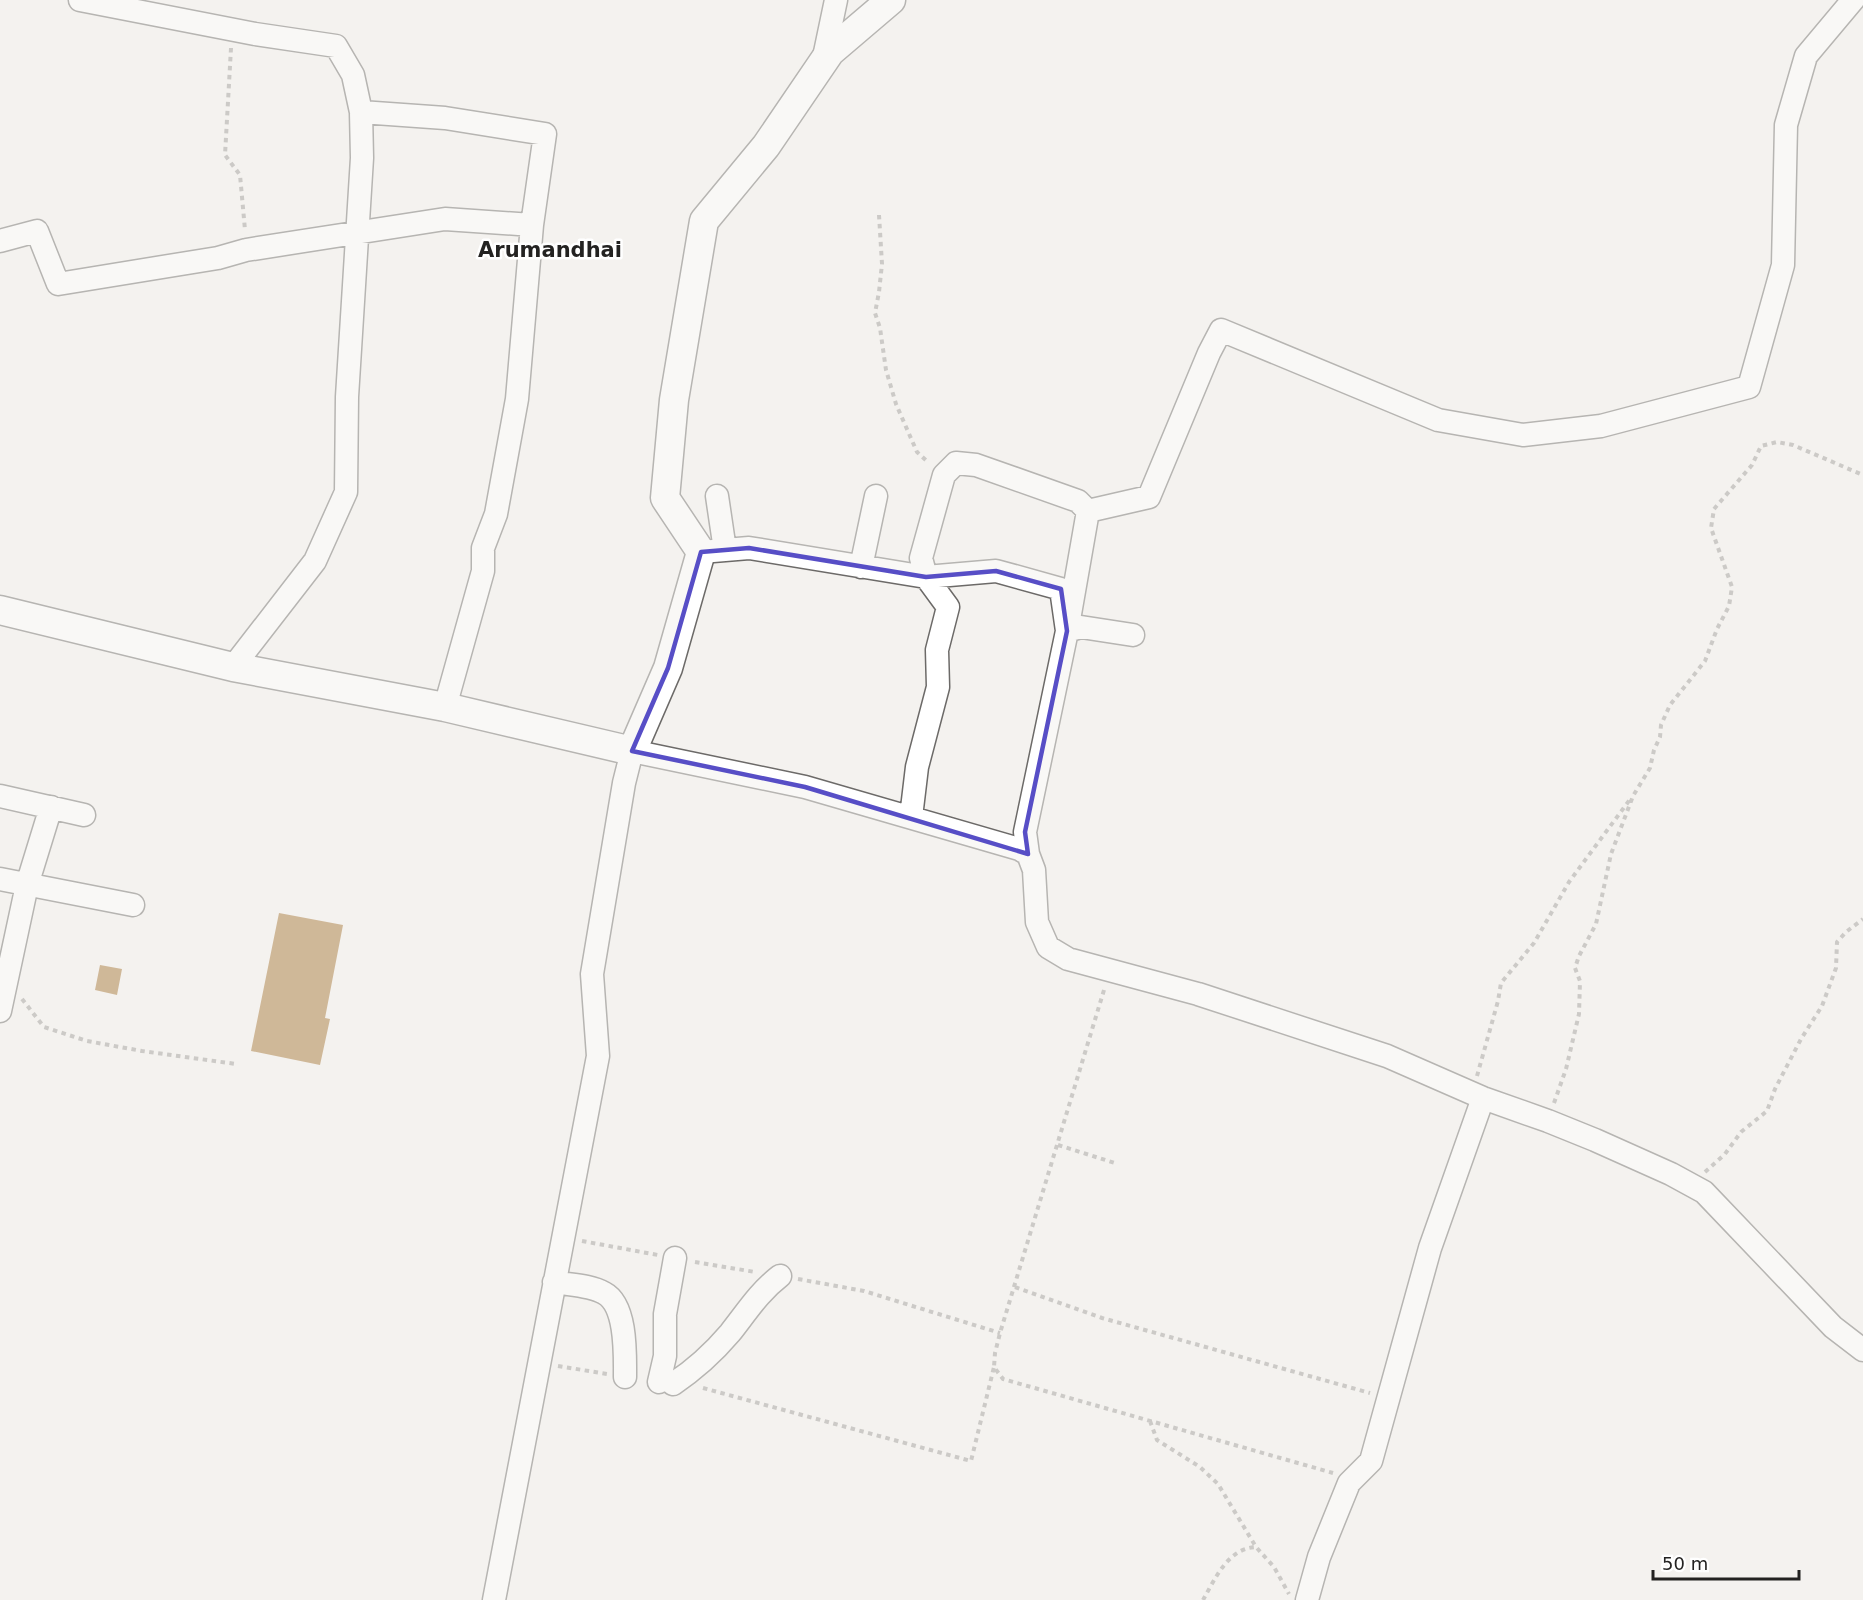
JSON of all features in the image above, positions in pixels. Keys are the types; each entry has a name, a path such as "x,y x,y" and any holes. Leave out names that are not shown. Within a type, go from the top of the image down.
{"street":[{"path":"80,0 232,30 336,46 353,75 361,112 362,158 347,397 346,492 315,561 233,667"},
{"path":"823,62 836,0"},
{"path":"713,551 665,498 674,400 704,221 766,146 830,52 891,0"},
{"path":"1088,511 1149,497 1209,353 1221,330 1438,420 1523,435 1601,426 1749,387 1783,265 1786,125 1806,56 1853,0"},
{"path":"361,112 445,118 545,134 532,225 517,399 496,514 483,548 483,571 445,707"},
{"path":"0,241 37,231 58,284 218,258 246,250 445,219 532,225"},
{"path":"911,818 916,767 938,687 937,650 948,607 926,578 921,558 944,475 956,463 976,465 1078,501 1088,511"},
{"path":"494,1600 598,1056 592,974 624,783 632,751 668,668 713,551 717,496"},
{"path":"861,567 876,496"},
{"path":"1088,511 1067,631 1025,832 1028,854 1034,870 1037,922 1048,947 1068,959 1198,994 1387,1056 1483,1098 1548,1121 1671,1174 1704,1192 1833,1327 1863,1350"},
{"path":"713,551 749,548 926,578 996,571 1060,589 1067,631"},
{"path":"0,610 233,667 445,707 632,751 805,787 1019,849 1028,854"},
{"path":"1067,631 1081,627 1133,635"},
{"path":"0,796 84,815"},
{"path":"0,1011 3,972 51,807"},
{"path":"0,879 133,905"},
{"path":"1307,1600 1319,1557 1349,1483 1371,1461 1430,1248 1483,1098"},
{"path":"666,1383 665,1314 675,1258"},
{"path":"666,1383 709,1355 766,1287 780,1276"},
{"path":"554,1282 590,1288 607,1294 619,1313 625,1338 624,1377"}],"path":[{"path":"232,30 225,155 240,175 246,250"},
{"path":"879,215 882,264 875,313 880,328 886,370 896,404 916,452 944,475"},
{"path":"1483,1098 1475,1081 1501,983 1534,943 1569,882 1633,796 1650,768 1660,737 1661,725 1670,705 1705,661 1729,606 1732,587 1711,528 1714,509 1752,465 1761,446 1778,442 1793,445 1863,475"},
{"path":"1548,1121 1575,1037 1579,1014 1580,981 1575,969 1579,956 1596,924 1611,854 1633,796"},
{"path":"1691,1185 1725,1154 1741,1132 1767,1112 1775,1089 1790,1059 1822,1006 1836,968 1837,942 1863,919"},
{"path":"3,972 44,1027 87,1041 236,1064"},
{"path":"666,1383 707,1388 971,1461 1000,1333 1110,972"},
{"path":"1058,1145 1118,1164"},
{"path":"1015,1287 1102,1318 1389,1398"},
{"path":"539,1363 624,1377"},
{"path":"994,1367 1003,1379 1330,1472 1349,1483"},
{"path":"1150,1421 1156,1440 1200,1467 1218,1484 1256,1547 1274,1567 1294,1600"},
{"path":"1203,1600 1227,1561 1247,1547 1256,1547"}],"highlighted area":[{"path":"749,548 926,577 996,571 1061,589 1067,631 1025,832 1028,854 805,787 632,751 668,668 701,552"}],"building":[{"path":"279,913 343,925 325,1018 330,1019 320,1065 251,1051"},
{"path":"100,965 122,969 117,995 95,990"}],"district":[{"name":"Arumandhai","path":"550,250"}]}
